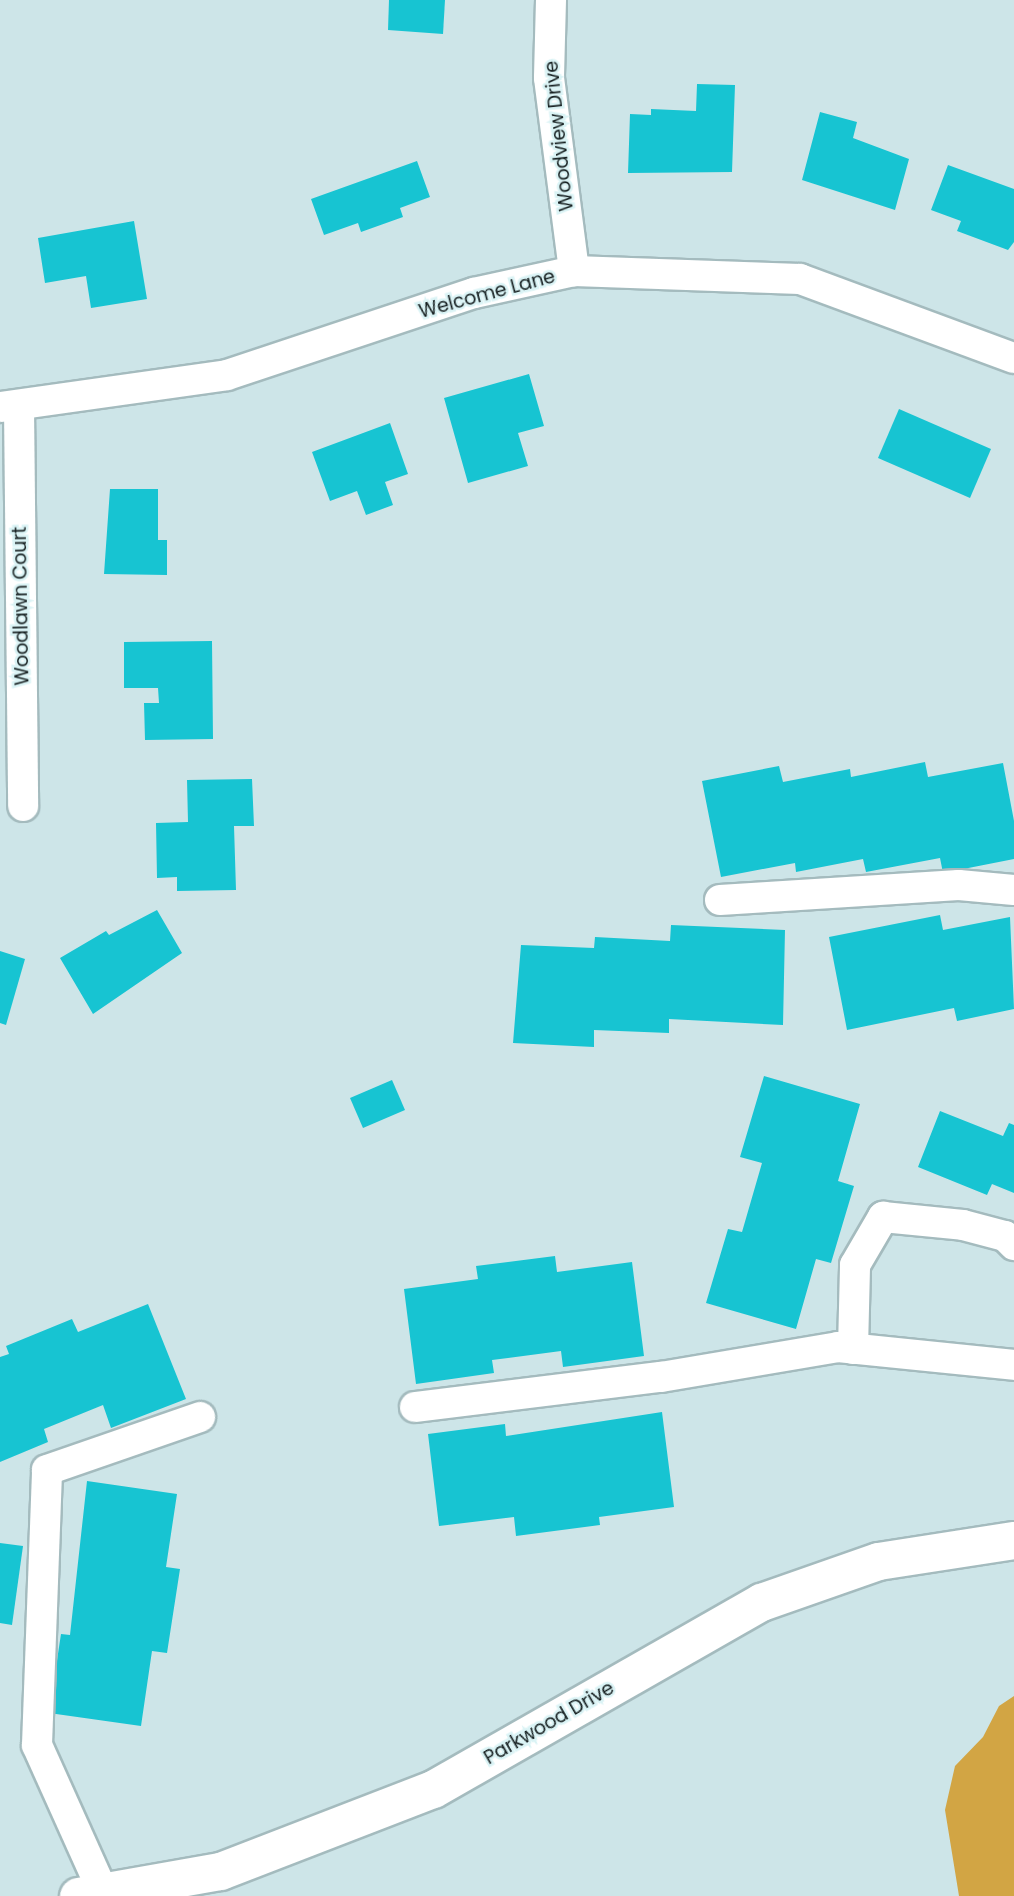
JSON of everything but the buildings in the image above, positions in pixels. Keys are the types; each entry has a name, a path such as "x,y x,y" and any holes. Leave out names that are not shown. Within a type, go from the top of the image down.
{"street":[{"name":"Woodview Drive","path":"551,0 549,78 574,271"},
{"name":"Welcome Lane","path":"10,407 227,375 474,293 574,271 800,279 1014,358"},
{"name":"Woodlawn Court","path":"10,407 23,806"},
{"path":"720,900 959,885 1014,890"},
{"path":"853,1349 855,1265 883,1217 963,1225 1005,1236 1014,1245"},
{"path":"415,1407 662,1377 838,1347 1014,1365"},
{"path":"91,1894 37,1745 47,1470 200,1418"},
{"name":"Parkwood Drive","path":"91,1894 220,1871 433,1789 761,1602 878,1561 1014,1540"}],"shaded area":[{"path":"1014,1696 1014,1896 959,1896 945,1810 955,1766 983,1737 999,1706"}]}
